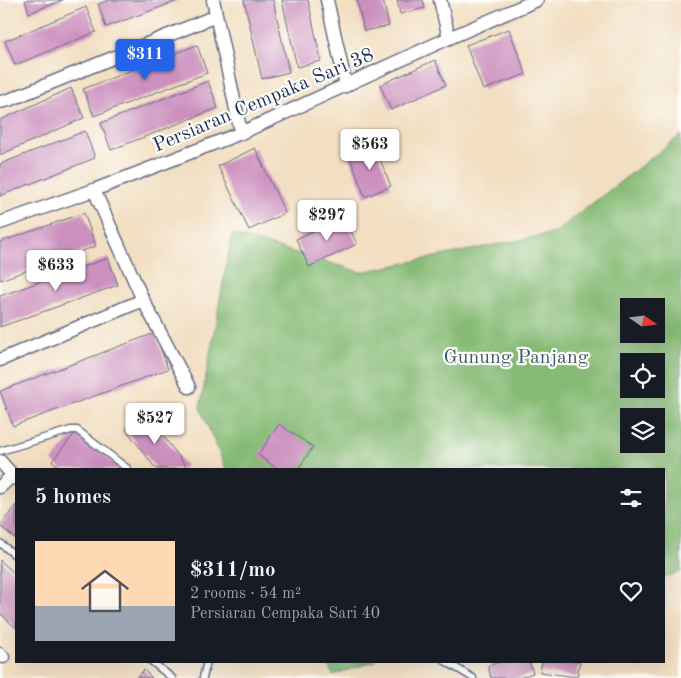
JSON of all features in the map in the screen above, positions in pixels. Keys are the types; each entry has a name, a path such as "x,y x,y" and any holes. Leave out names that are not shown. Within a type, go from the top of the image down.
{"street":[{"path":"213,0 241,133"},
{"path":"327,0 346,86"},
{"path":"440,0 449,38"},
{"name":"Persiaran Cempaka Sari 38","path":"0,223 94,190 241,133 537,0"},
{"path":"0,102 216,16"},
{"path":"94,190 143,300 189,387"},
{"path":"0,360 143,300"},
{"path":"0,462 14,478 0,487"}],"lane":[{"path":"0,451 71,430 77,430 127,468"},
{"path":"0,543 15,555"},
{"path":"153,663 172,678"},
{"path":"203,678 207,663"},
{"path":"448,663 473,678"}],"green space":[{"name":"Gunung Panjang","path":"681,135 681,572 665,577 665,468 226,468 200,408 232,234 361,272 554,233"},
{"path":"327,663 370,663 333,675"}],"building":[{"path":"25,0 63,0 29,13"},
{"path":"109,0 180,0 106,27 98,4"},
{"path":"244,0 273,0 289,72 262,79"},
{"path":"282,0 308,0 321,61 297,67"},
{"path":"357,0 383,0 389,26 364,31"},
{"path":"397,0 423,0 425,8 400,14"},
{"path":"86,7 96,32 15,65 5,41"},
{"path":"509,29 526,74 483,90 466,45"},
{"path":"197,45 207,73 94,116 83,89"},
{"path":"435,60 446,85 391,110 380,85"},
{"path":"208,81 218,108 111,150 101,123"},
{"path":"71,88 84,118 0,155 0,120"},
{"path":"85,131 95,158 0,196 0,164"},
{"path":"374,145 391,186 365,197 349,155"},
{"path":"255,148 285,213 249,230 218,166"},
{"path":"84,213 96,246 0,280 0,242"},
{"path":"344,216 357,244 309,267 296,239"},
{"path":"108,258 118,285 0,327 0,296"},
{"path":"155,333 168,369 13,426 0,391"},
{"path":"146,413 186,466 183,468 155,468 126,429"},
{"path":"279,424 313,447 299,468 277,468 258,455"},
{"path":"76,432 120,468 61,468 52,461"},
{"path":"15,506 15,538 0,526"},
{"path":"0,560 15,574 15,627 0,613"},
{"path":"496,663 530,663 533,673 519,678 491,678 488,666"},
{"path":"542,663 580,663 577,677 540,672"},
{"path":"144,670 152,678 136,678"}]}
